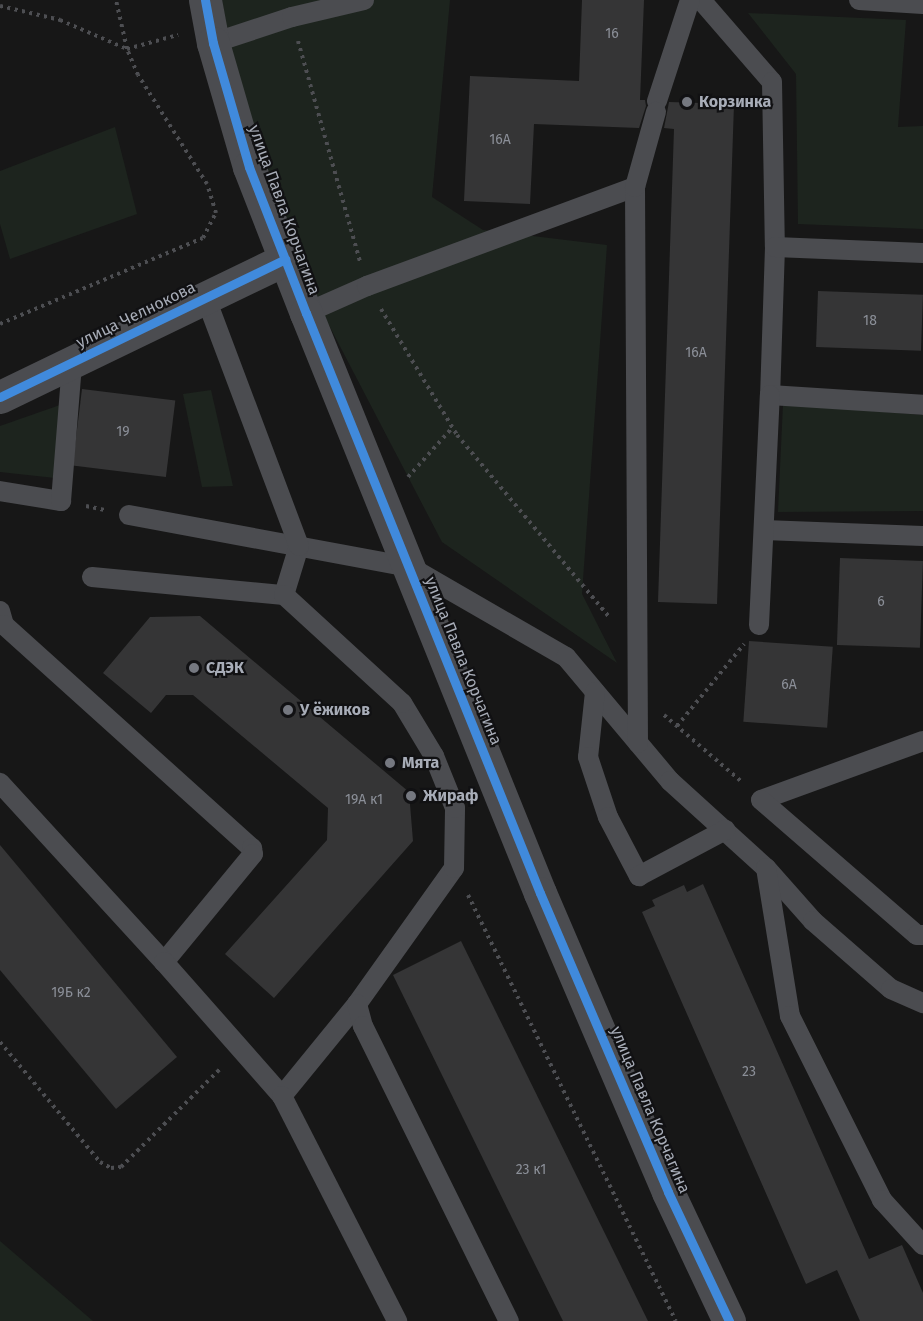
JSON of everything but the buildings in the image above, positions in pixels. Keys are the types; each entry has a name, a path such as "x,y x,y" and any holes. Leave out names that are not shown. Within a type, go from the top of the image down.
{"street":[{"name":"улица Павла Корчагина","path":"209,23 249,167 306,313 545,904 668,1192 729,1321"},
{"name":"улица Челнокова","path":"0,397 285,259"}],"lane":[{"path":"209,23 292,17 364,0"},
{"path":"638,743 635,187 690,0"},
{"path":"701,0 772,82 775,247 759,625"},
{"path":"859,0 923,4"},
{"path":"306,313 367,286 635,187"},
{"path":"775,247 923,253"},
{"path":"206,298 298,546 284,595"},
{"path":"0,491 61,501 72,363"},
{"path":"770,395 923,405"},
{"path":"129,515 410,567 566,657 670,781 766,868 813,921 882,982 923,1003"},
{"path":"764,530 923,536"},
{"path":"92,577 284,595 402,703 434,756 455,808 454,868 357,1004 282,1096"},
{"path":"1,623 252,848 248,864 164,962"},
{"path":"595,692 588,757 608,817 639,876 725,830"},
{"path":"923,741 761,800 917,935 923,935"},
{"path":"0,783 242,1047 282,1096 397,1321"},
{"path":"766,868 790,1016 882,1200 923,1245"},
{"path":"357,1004 363,1026 508,1321"}],"path":[{"path":"0,324 203,238 216,213 207,184 127,50 116,0"},
{"path":"0,6 60,20 127,50 209,23"},
{"path":"292,17 367,286 453,427 602,611 638,644"},
{"path":"401,486 453,427"},
{"path":"61,501 129,515"},
{"path":"677,726 759,625"},
{"path":"638,692 761,800"},
{"path":"454,868 676,1321"},
{"path":"0,1042 100,1162 111,1168 121,1167 242,1047"}],"shaded area":[{"path":"222,0 450,0 432,197 483,230 607,245 582,594 617,663 442,542 307,283 235,77"},
{"path":"748,13 906,20 898,127 923,126 923,229 798,224 796,74"},
{"path":"115,127 137,214 10,259 0,224 0,171"},
{"path":"211,390 233,486 202,487 183,394"},
{"path":"783,404 923,415 923,511 778,512"},
{"path":"60,405 55,478 0,472 0,426"},
{"path":"0,1241 93,1321 0,1321"}],"cycle path":[{"path":"205,0 213,43 249,167 306,313 540,893 668,1192 729,1321"},
{"path":"0,397 285,259"}],"place":[{"name":"Корзинка","path":"687,102"},
{"name":"СДЭК","path":"194,668"},
{"name":"У ёжиков","path":"288,710"},
{"name":"Мята","path":"390,763"},
{"name":"Жираф","path":"411,796"}]}
